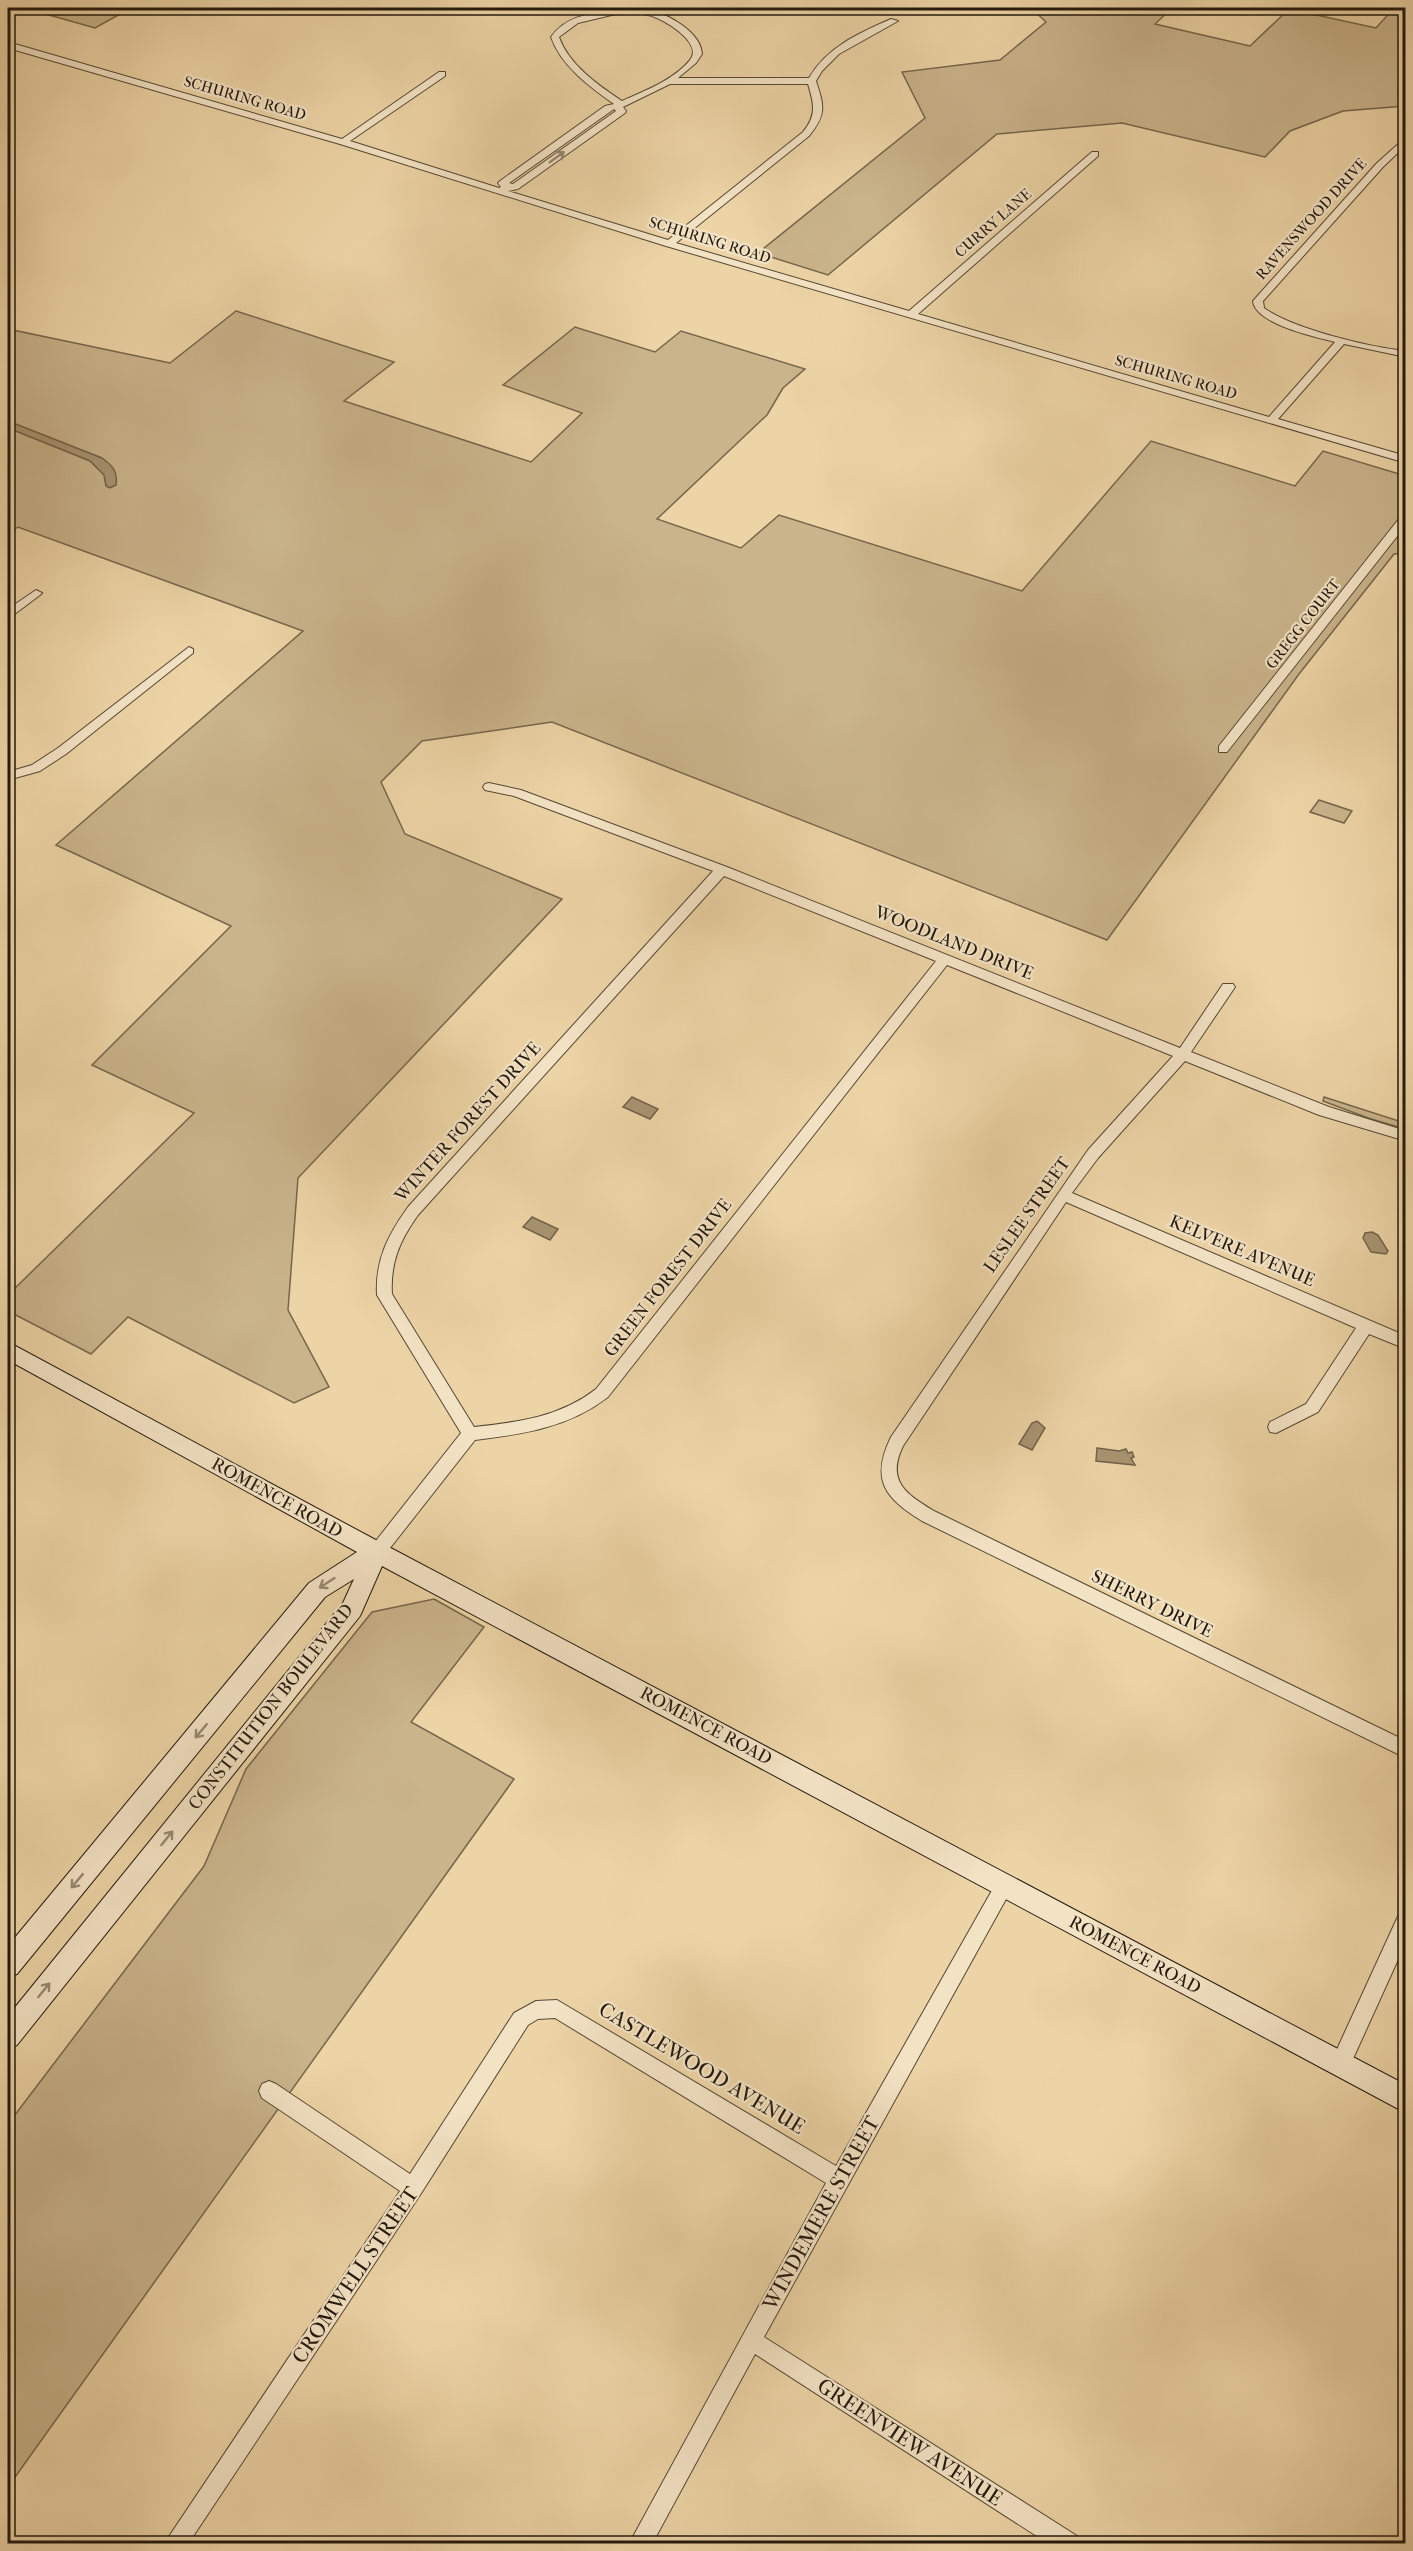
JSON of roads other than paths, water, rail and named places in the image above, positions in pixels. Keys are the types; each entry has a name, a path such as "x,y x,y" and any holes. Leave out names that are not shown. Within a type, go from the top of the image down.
{"street":[{"path":"504,189 515,187 622,111 564,55 555,37 561,28 587,17 620,11 656,14 683,30 698,46 698,54 692,63 669,81 619,106"},
{"path":"669,244 815,125 820,117 820,108 812,81 822,65 857,37 894,21"},
{"name":"SCHURING ROAD","path":"8,45 504,189 669,244 1406,460"},
{"path":"343,142 442,75"},
{"path":"669,81 812,81"},
{"name":"RAVENSWOOD DRIVE","path":"1342,340 1273,319 1259,310 1258,301 1380,165 1406,140"},
{"name":"CURRY LANE","path":"911,315 1095,154"},
{"path":"1271,421 1342,340 1390,353 1406,354"},
{"name":"GREGG COURT","path":"1223,749 1406,517"},
{"path":"8,614 36,593"},
{"path":"8,776 36,768 62,751 189,651"},
{"name":"WOODLAND DRIVE","path":"489,787 517,793 722,870 1324,1111 1406,1136"},
{"name":"WINTER FOREST DRIVE","path":"470,1434 385,1295 383,1272 392,1242 413,1211 722,870"},
{"name":"GREEN FOREST DRIVE","path":"470,1434 536,1426 580,1411 602,1393 945,958"},
{"name":"LESLEE STREET","path":"890,1482 887,1462 897,1442 1063,1195 1093,1154 1183,1054 1228,987"},
{"name":"KELVERE AVENUE","path":"1063,1195 1406,1342"},
{"path":"1276,1428 1312,1408 1366,1326"},
{"name":"ROMENCE ROAD","path":"8,1350 376,1552 1005,1884 1406,2100"},
{"path":"376,1552 470,1434"},
{"name":"SHERRY DRIVE","path":"890,1482 899,1496 928,1516 1406,1750"},
{"name":"CONSTITUTION BOULEVARD","path":"8,1965 317,1590 376,1552"},
{"name":"CONSTITUTION BOULEVARD","path":"8,2036 352,1609 376,1552"},
{"name":"WINDEMERE STREET","path":"640,2544 839,2179 1005,1884"},
{"path":"1340,2065 1406,1920"},
{"name":"CASTLEWOOD AVENUE","path":"536,2010 557,2009 839,2179"},
{"name":"CROMWELL STREET","path":"175,2544 413,2188 521,2019 536,2010"},
{"path":"269,2091 413,2188"},
{"name":"GREENVIEW AVENUE","path":"751,2340 1069,2544"}]}
